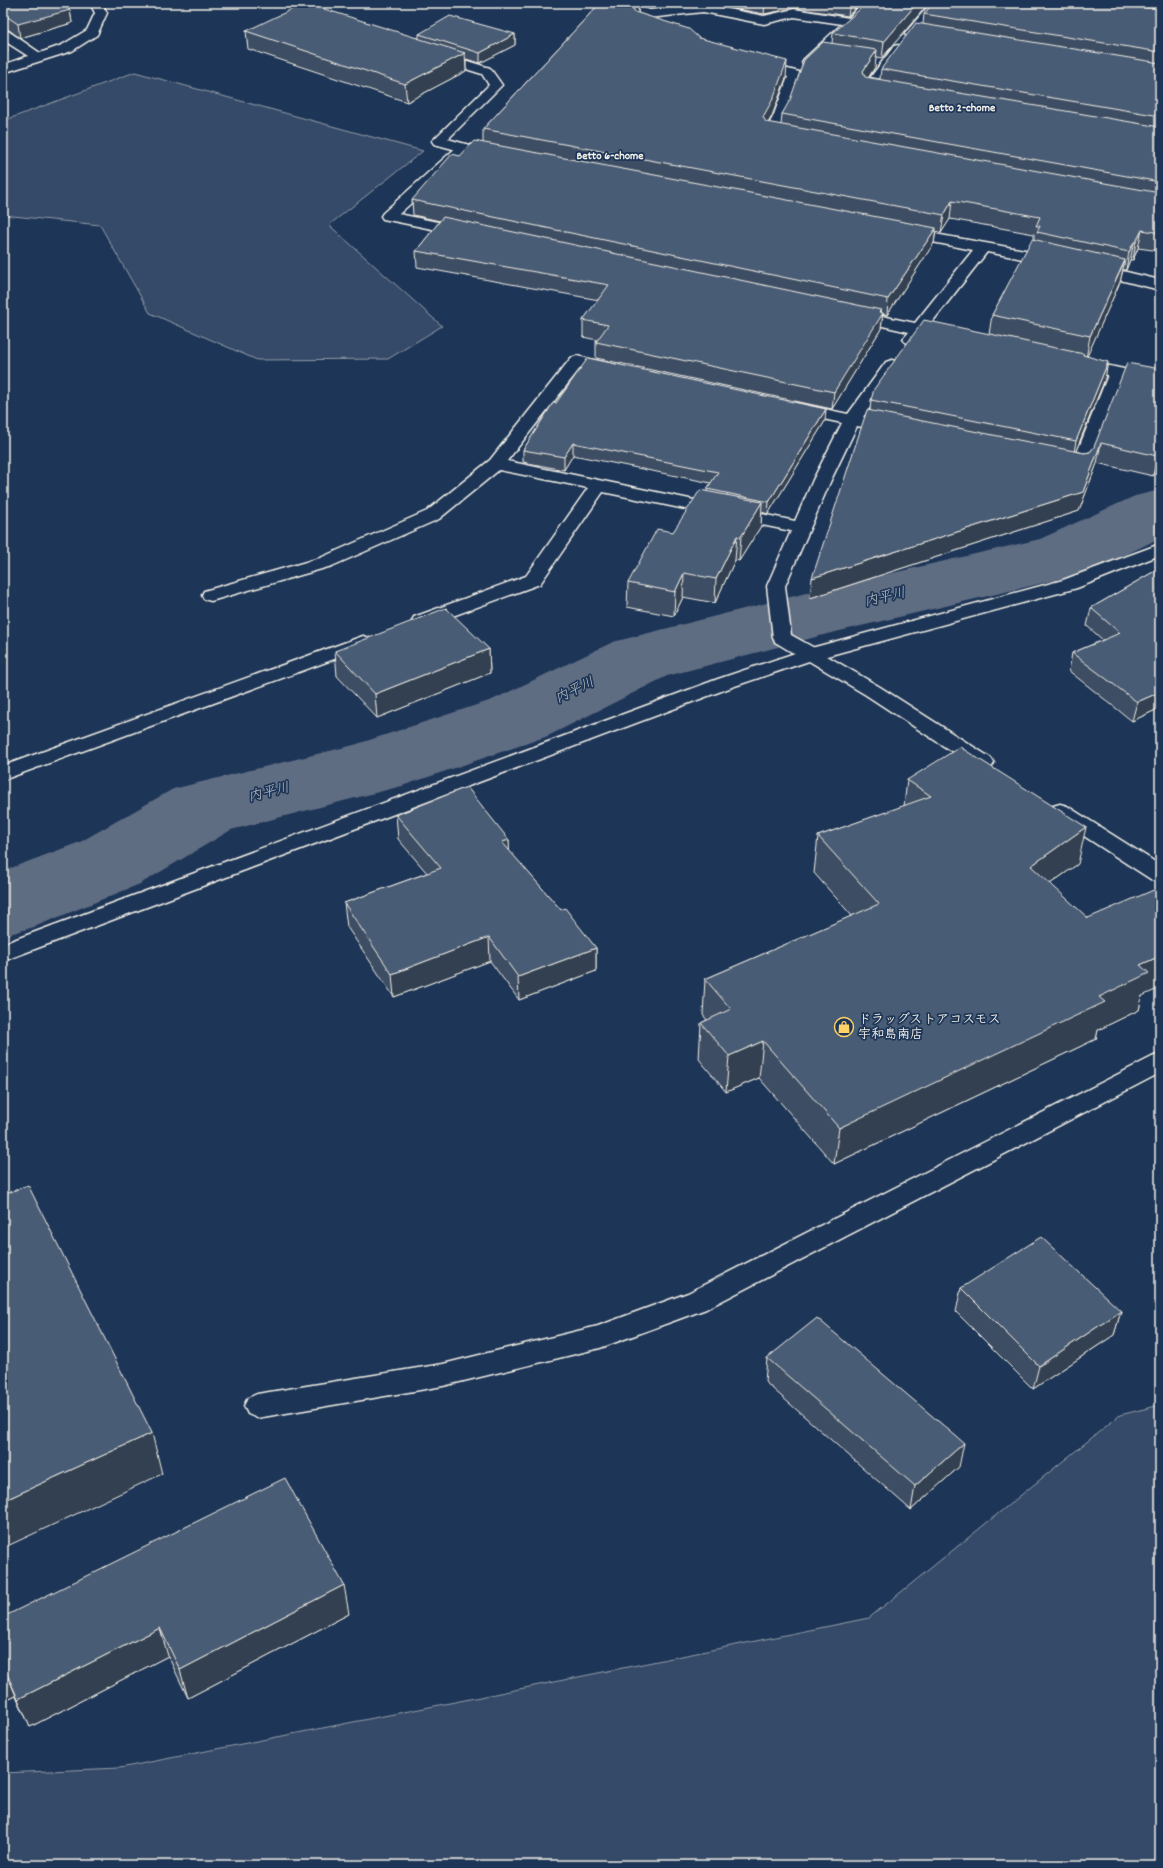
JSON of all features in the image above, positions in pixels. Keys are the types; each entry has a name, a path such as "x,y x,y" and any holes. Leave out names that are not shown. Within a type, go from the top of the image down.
{"street":[{"path":"3,69 67,48 92,32 101,13 96,3"},
{"path":"3,34 39,58"},
{"path":"481,236 388,216 464,148 511,157"},
{"path":"890,229 1072,264 1160,285"},
{"path":"983,247 918,328 852,420 822,480 776,586 776,601 782,638 873,691 998,772"},
{"path":"840,312 964,339"},
{"path":"211,595 326,562 433,515 496,464 577,361 630,373"},
{"path":"1064,361 1160,382"},
{"path":"1049,460 1080,466 1118,373"},
{"path":"783,406 905,431"},
{"path":"496,464 801,528"},
{"path":"407,626 533,580 599,485"},
{"path":"3,952 583,735 810,654 1070,584 1160,549"},
{"path":"3,773 377,636"},
{"path":"1045,801 1160,876"},
{"path":"257,1406 443,1375 600,1337 697,1301 1160,1063"}],"lane":[{"path":"616,3 649,14 702,8 764,20 794,13 852,22"},
{"path":"801,140 770,135 780,117 795,75 852,22 869,3"},
{"path":"892,93 869,89 886,64 911,34 932,4"},
{"path":"639,24 649,14"},
{"path":"911,34 926,36"},
{"path":"428,52 486,71 496,85 439,140 464,148"},
{"path":"819,53 834,55"},
{"path":"749,62 795,75"},
{"path":"871,62 886,64"}],"shaded area":[{"path":"135,72 423,151 329,225 442,326 388,359 257,360 150,313 100,225 3,215 3,121"},
{"path":"1160,1405 1160,1865 3,1865 3,1773 120,1768 869,1618 1120,1415"}],"building":[{"path":"3,3 59,3 70,10 18,24 6,16 3,16"},
{"path":"305,3 465,53 405,84 246,31"},
{"path":"600,3 636,3 632,7 635,12 689,29 699,38 787,61 773,99 763,117 766,122 1160,193 1160,233 1142,230 1129,252 1037,232 1040,226 1036,226 1040,217 952,201 944,215 483,129"},
{"path":"864,3 917,3 884,42 833,33 859,10"},
{"path":"933,3 1118,3 1149,8 1160,6 1160,52 924,14"},
{"path":"450,16 515,34 480,53 419,34"},
{"path":"916,23 1160,63 1160,116 881,69"},
{"path":"823,42 877,50 863,71 865,77 1160,127 1160,182 782,114 790,100 804,60"},
{"path":"474,141 936,228 888,299 412,200 452,154 460,156"},
{"path":"443,217 881,310 879,312 883,313 834,392 596,342 608,325 583,320 609,285 416,251"},
{"path":"1032,239 1125,260 1090,336 992,315"},
{"path":"924,320 1084,354 1083,355 1108,362 1076,441 871,400 874,389"},
{"path":"588,358 826,409 769,502 707,489 718,472 573,443 564,457 523,450 553,403 556,403"},
{"path":"1127,363 1160,369 1160,450 1157,456 1101,443 1083,492 812,578 867,410 1084,453 1090,452 1094,447"},
{"path":"700,490 762,502 741,537 737,536 716,579 684,573 675,592 628,583 657,529 673,532"},
{"path":"1160,568 1160,692 1137,702 1072,653 1120,633 1091,608"},
{"path":"446,608 489,649 375,694 335,651"},
{"path":"960,747 1086,827 1031,866 1088,918 1156,889 1160,893 1160,956 1140,965 1149,973 1099,997 1105,1002 839,1128 763,1041 729,1056 701,1023 731,1009 705,979 879,904 818,836 931,796 907,780"},
{"path":"467,787 509,840 502,842 561,910 565,908 596,948 518,977 489,937 392,974 344,903 441,868 396,815"},
{"path":"28,1185 152,1433 3,1501 3,1195"},
{"path":"1041,1237 1121,1311 1039,1366 961,1288"},
{"path":"817,1318 964,1443 915,1486 767,1358"},
{"path":"285,1478 344,1585 180,1670 160,1628 18,1699 4,1667 3,1668 3,1617"}],"waterway":[{"name":"内平川","path":"3,905 110,863 203,809 373,767 520,718 640,659 814,614 1064,556 1160,511"}],"place":[{"name":"ドラッグストアコスモス 宇和島南店","path":"844,1027"}],"district":[{"name":"Betto 2-chome","path":"962,108"},
{"name":"Betto 6-chome","path":"610,156"}]}
